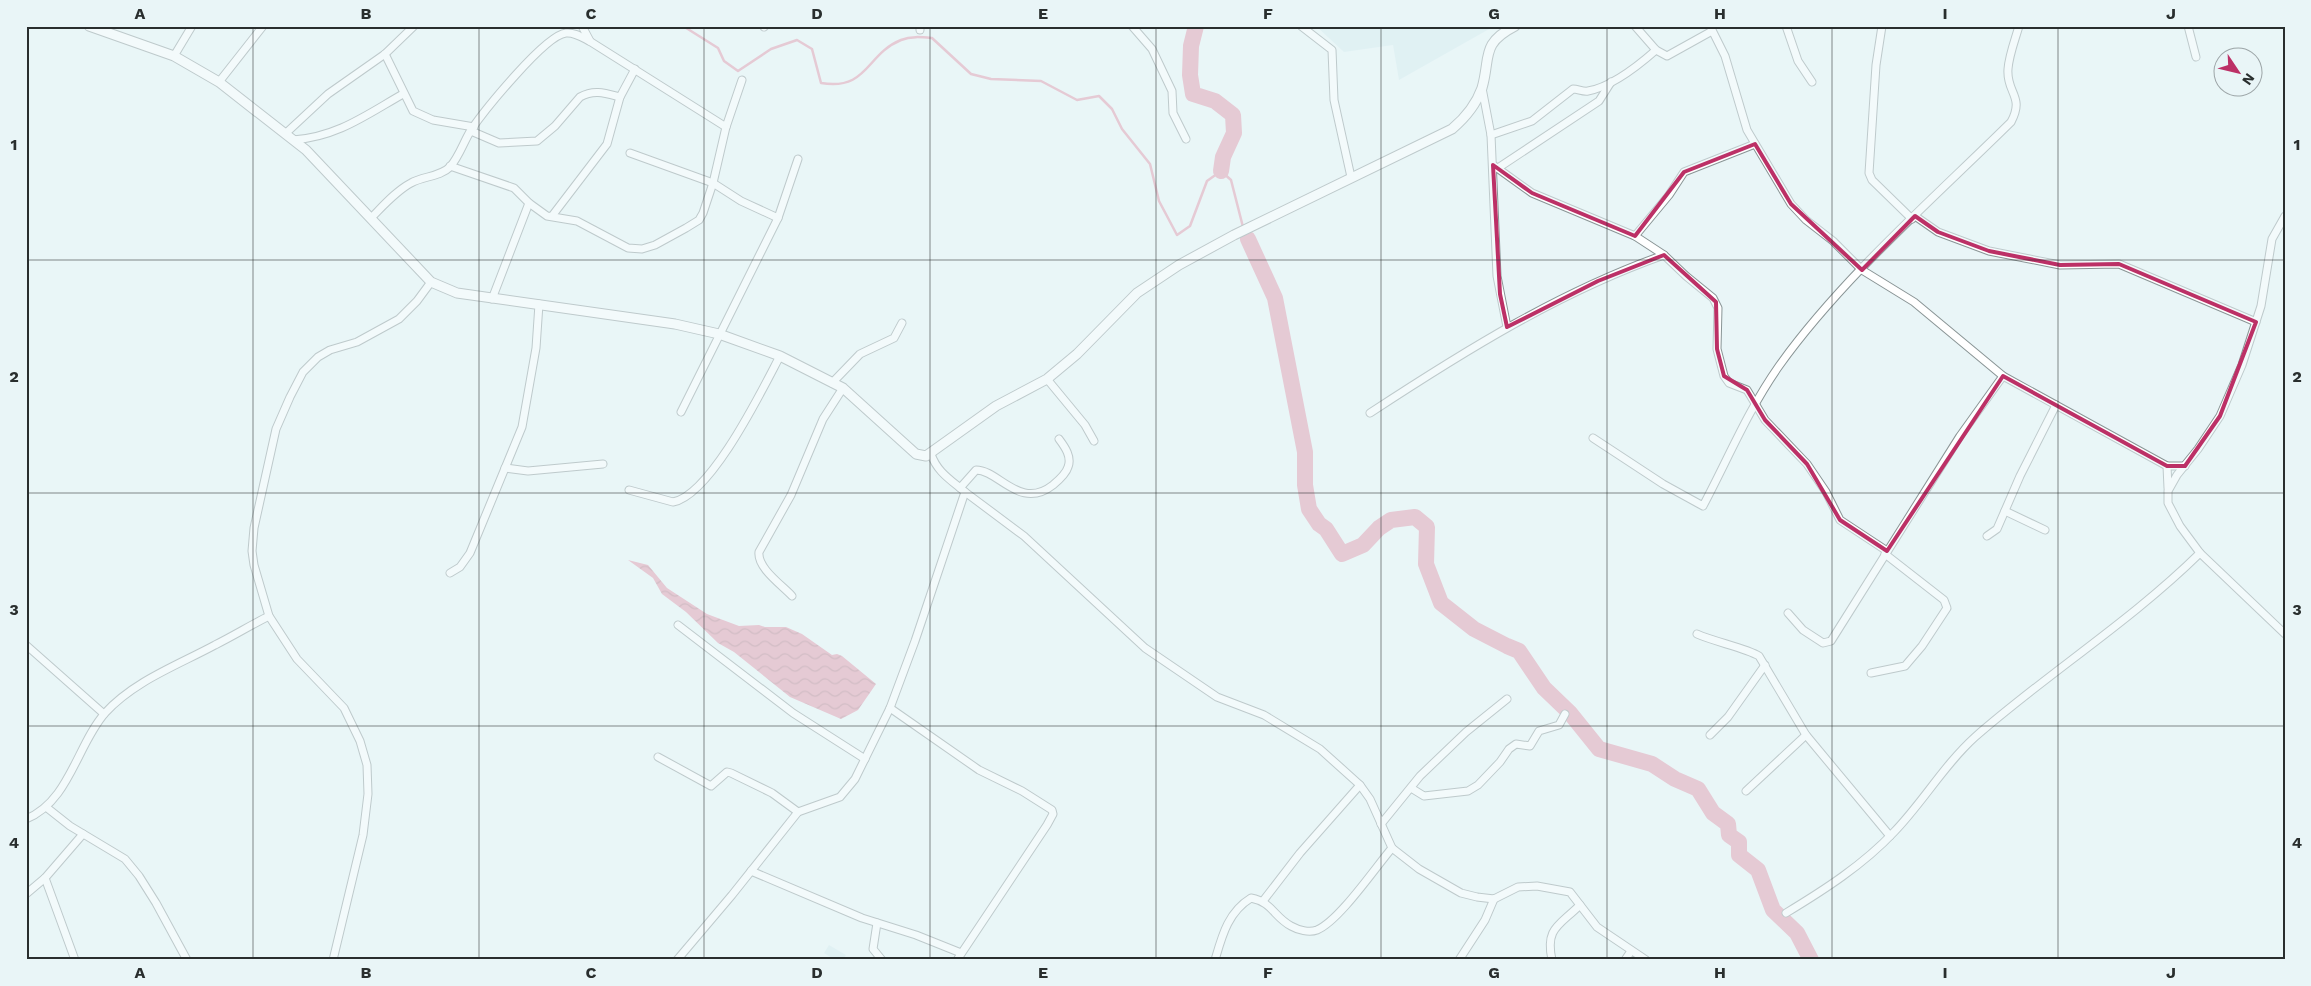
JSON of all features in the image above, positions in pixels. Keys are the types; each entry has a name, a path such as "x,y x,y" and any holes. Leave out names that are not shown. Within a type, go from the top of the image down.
{"street":[{"path":"174,56 192,26"},
{"path":"219,82 263,26"},
{"path":"285,134 328,94 385,54 414,26"},
{"path":"582,26 591,42"},
{"path":"1132,26 1152,48 1172,91 1173,113 1186,139"},
{"path":"1301,26 1332,50 1334,100 1351,177"},
{"path":"92,27 174,56 219,82 306,150 431,282 457,293 675,324 719,334 780,356 843,388 916,454 931,454 996,406 1046,380 1077,354 1138,293 1179,265 1234,235 1452,129 1472,108 1482,88 1487,53 1491,45 1505,32 1515,26"},
{"path":"1635,26 1656,50 1667,56 1711,29 1725,56 1747,130 1791,204 1862,270 1914,302 2003,376 2166,466 2185,466"},
{"path":"1786,26 1798,61 1812,82"},
{"path":"1882,26 1876,65 1869,173 1872,180 1913,217 1938,232 1989,251 2060,265 2104,262 2119,264 2256,322"},
{"path":"1593,438 1663,484 1703,506 1755,402 1804,332 1913,217 2011,122 2016,112 2017,103 2008,83 2008,70 2019,26"},
{"path":"2188,26 2196,57"},
{"path":"371,218 412,182 441,173 450,166 472,129 532,58 557,36 572,33 591,42 689,106 726,127"},
{"path":"1491,135 1532,121 1573,89 1587,92 1611,82 1627,73 1656,50"},
{"path":"385,54 410,108 424,117 472,129 499,143 537,141 555,126 580,97 586,94 596,91 620,97"},
{"path":"552,216 607,144 620,97 635,69"},
{"path":"450,166 514,188 529,204 542,214 577,221 628,248 642,250 655,245 699,220 713,183 726,127 742,80"},
{"path":"1496,167 1599,101 1611,82"},
{"path":"1482,88 1496,167 1497,276 1507,327"},
{"path":"293,140 314,139 332,134 403,94"},
{"path":"1635,236 1669,195 1684,172 1755,144"},
{"path":"630,154 713,183 741,201 778,218"},
{"path":"680,412 778,218 798,159"},
{"path":"1496,167 1532,193 1635,236 1664,255 1716,302 1718,308 1717,349 1720,366 1729,383 1747,390 1765,420 1807,464 1826,492 1840,520 1886,553 1944,600 1947,608 1922,646 1905,666 1871,673"},
{"path":"492,299 529,204"},
{"path":"2168,491 2220,416 2242,365 2256,322 2272,239 2285,216"},
{"path":"1370,413 1507,327 1598,281 1664,255"},
{"path":"333,960 363,835 368,794 367,765 360,741 344,708 297,659 269,616 254,565 252,551 254,528 276,429 303,372 318,357 330,350 357,342 399,319 417,301 431,282"},
{"path":"450,573 460,567 470,553 522,427 536,348 538,304"},
{"path":"832,383 860,354 894,338 902,324"},
{"path":"629,490 673,502 697,490 714,468 746,417 780,356"},
{"path":"1788,612 1803,630 1828,643 1848,615 1960,436 2003,376"},
{"path":"1046,380 1085,425 1094,441"},
{"path":"792,596 760,561 759,552 791,495 824,419 843,388"},
{"path":"1987,536 1997,530 2056,405"},
{"path":"677,960 798,812 840,797 855,779 890,708 922,623 963,490 976,470 984,472 1016,491 1040,492 1050,488 1060,480 1068,467 1068,453 1059,439"},
{"path":"931,454 934,463 942,474 1024,536 1145,648 1217,697 1264,716 1320,749 1360,785 1370,799 1392,848 1419,869 1461,893 1494,899 1518,887 1537,886 1570,892 1597,927 1631,952 1643,955 1646,960"},
{"path":"505,468 536,471 604,464"},
{"path":"2166,466 2168,503 2180,526 2200,552 2285,634"},
{"path":"2005,510 2045,530"},
{"path":"1786,914 1822,892 1868,857 1890,836 1973,740 2043,680 2146,602 2200,552"},
{"path":"26,820 46,807 59,789 104,714 154,676 269,616"},
{"path":"678,625 792,713 865,759"},
{"path":"1697,634 1717,643 1751,651 1759,656 1778,692 1806,735 1890,836"},
{"path":"26,645 104,714"},
{"path":"1710,735 1728,716 1765,665"},
{"path":"1381,824 1411,788 1466,732 1507,699"},
{"path":"890,708 979,770 1022,791 1052,810 1053,814 1047,825 957,960"},
{"path":"1411,788 1420,795 1428,796 1473,789 1500,762 1509,748 1516,744 1530,746 1539,731 1559,724 1565,714"},
{"path":"1746,791 1806,735"},
{"path":"658,757 710,786 727,772 731,773 772,793 798,812"},
{"path":"1263,901 1300,853 1360,785"},
{"path":"46,807 83,834 125,859 139,876 187,960"},
{"path":"26,894 45,878 83,834"},
{"path":"1215,960 1223,932 1233,913 1241,904 1251,898 1263,901 1289,925 1303,931 1315,931 1325,926 1352,898 1392,848"},
{"path":"751,871 877,922 961,953"},
{"path":"45,878 76,960"},
{"path":"1459,960 1485,920 1494,899"},
{"path":"1552,960 1549,938 1554,930 1580,905"},
{"path":"877,922 873,949 882,960"},
{"path":"1625,960 1631,952"}],"highlighted area":[{"path":"1755,144 1791,204 1862,270 1915,216 1938,232 1989,251 2060,265 2119,264 2256,322 2220,416 2185,466 2167,466 2003,376 1887,551 1840,520 1807,464 1765,420 1747,390 1724,376 1717,349 1716,302 1664,255 1598,281 1507,327 1500,294 1493,165 1532,193 1635,236 1684,172"}],"shaded area":[{"path":"1316,26 1488,26 1491,28 1399,80 1393,45 1344,52"},
{"path":"829,945 846,955 843,960 835,960 824,953"}],"water":[{"path":"628,560 648,565 667,588 707,614 739,626 786,627 802,634 832,655 842,656 876,684 858,710 841,719 790,697 734,652 718,643 686,612 662,594 653,578"}],"waterway":[{"path":"683,26 718,48 724,61 738,71 771,49 797,40 812,49 821,83 836,84 848,82 866,70 889,46 912,37 924,37 932,38 971,74 991,79 1041,81 1077,100 1099,96 1112,109 1122,129 1150,164 1159,201 1177,235 1190,226 1207,181 1221,171 1231,180 1243,227"},
{"path":"1196,26 1191,46 1190,75 1193,94 1215,101 1233,115 1234,133 1223,157 1221,171"},
{"path":"1245,232 1248,239"},
{"path":"1248,239 1275,298 1305,452 1305,485 1309,509 1319,524 1326,529 1342,554 1363,545 1379,528 1391,520 1415,517 1427,527 1426,564 1441,603 1474,629 1519,651 1544,688 1570,713 1599,749 1652,764 1675,779 1698,789 1713,813 1728,824 1729,835 1739,842 1739,855 1758,870 1773,910 1797,933 1811,960"}]}
